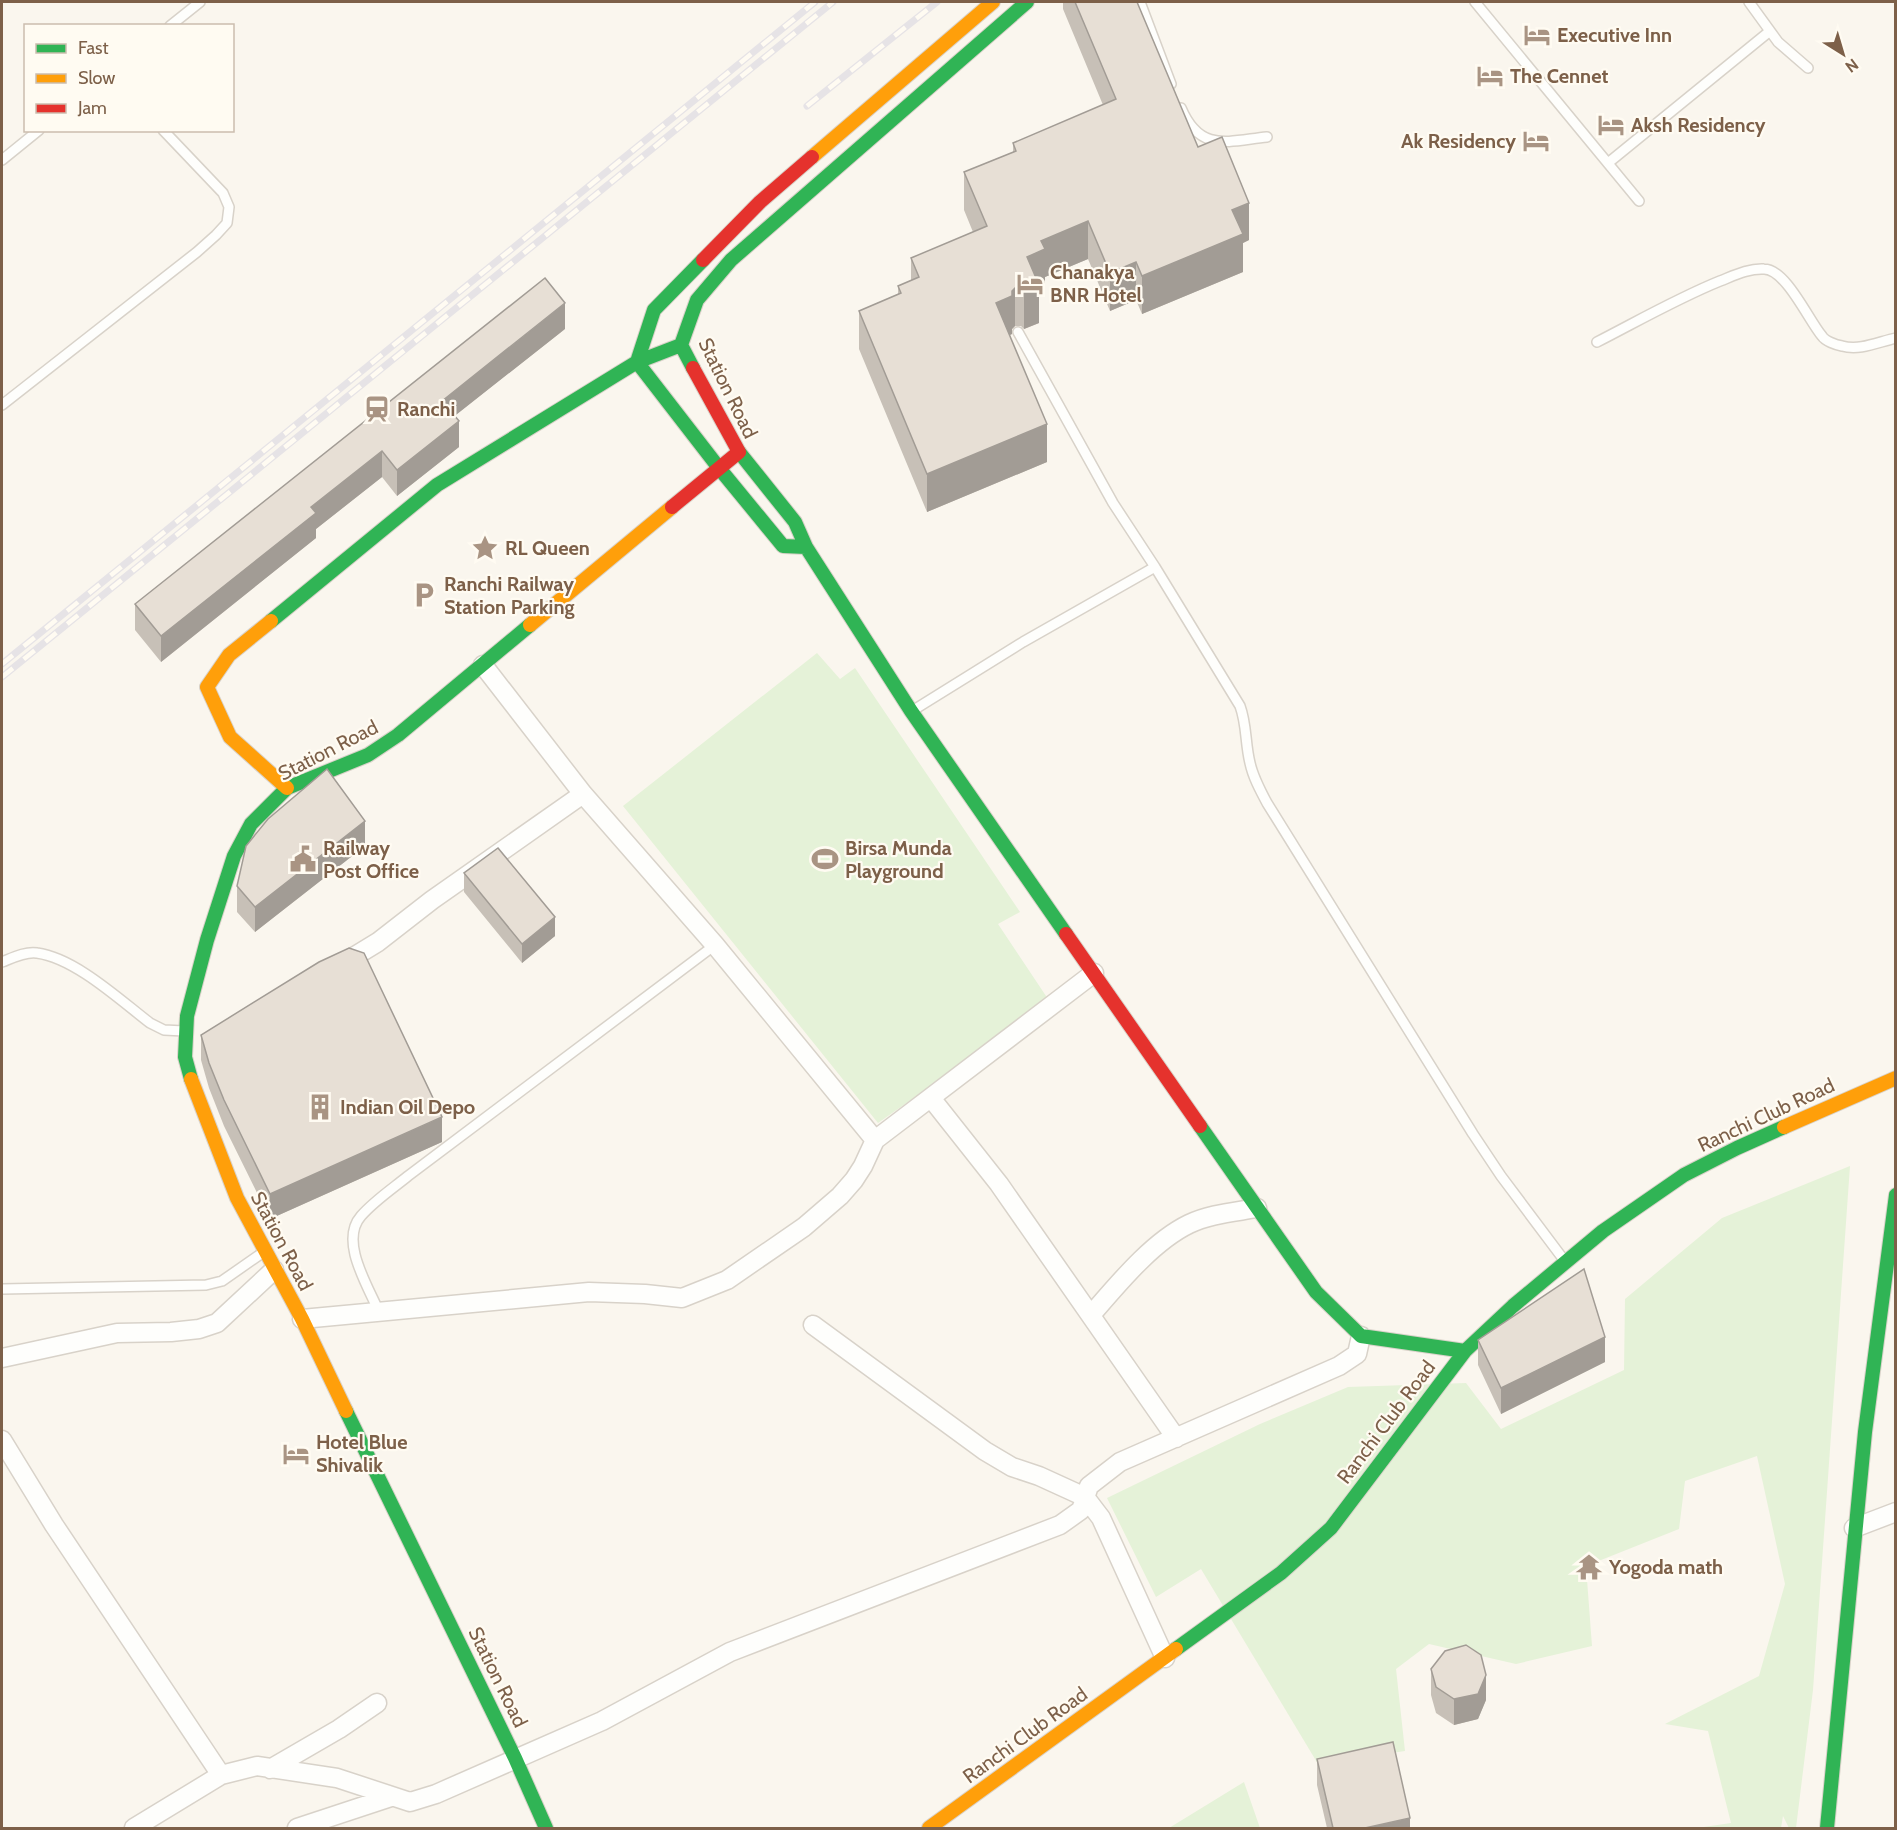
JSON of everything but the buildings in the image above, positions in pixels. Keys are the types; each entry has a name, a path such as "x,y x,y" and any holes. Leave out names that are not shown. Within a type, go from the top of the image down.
{"street":[{"path":"637,362 654,310 760,202 993,2"},
{"name":"Station Road","path":"546,1828 515,1758 303,1319 274,1270 237,1198 210,1134 185,1057 187,1016 207,940 234,856 251,824 287,788 368,755 399,735 739,452 681,345 697,300 731,260 1027,2"},
{"path":"287,788 230,737 207,687 229,655 437,485 637,362 681,345"},
{"path":"637,362 783,546 807,548"},
{"path":"739,452 795,522 807,548 911,711 1316,1292 1361,1336 1465,1351"},
{"path":"483,665 583,794 715,945 875,1140"},
{"path":"324,973 355,958 432,900 583,794"},
{"path":"303,1319 589,1292 682,1298 707,1290 756,1262 804,1227 840,1196 854,1180 875,1140 1094,973"},
{"path":"185,1057 205,1045"},
{"name":"Ranchi Club Road","path":"929,1828 1281,1573 1330,1528 1465,1351 1513,1306 1603,1231 1684,1175 1737,1148 1896,1078"},
{"path":"931,1098 999,1184 1176,1438"},
{"path":"1827,1828 1854,1528 1891,1252 1896,1195"},
{"path":"1091,1315 1118,1284 1160,1243 1189,1224 1210,1217 1257,1208"},
{"path":"2,1358 117,1333 199,1329 217,1323 274,1270"},
{"path":"813,1324 985,1451 1012,1467 1039,1476 1085,1497 1101,1518 1164,1658"},
{"path":"134,1828 221,1775 257,1766 337,1778 410,1802 436,1794 602,1721 730,1652 1060,1524 1081,1510 1089,1486 1120,1462 1339,1366 1357,1354 1361,1336"},
{"path":"2,1440 60,1534 221,1775"},
{"path":"1854,1528 1896,1512"},
{"path":"270,1769 339,1730 377,1703"},
{"path":"297,1828 391,1797"}],"lane":[{"path":"172,24 200,2"},
{"path":"1140,2 1173,88"},
{"path":"1475,2 1638,201"},
{"path":"1749,2 1778,42 1808,68"},
{"path":"1608,163 1770,31"},
{"path":"1177,99 1184,115 1204,138 1218,142 1267,137"},
{"path":"2,160 37,132"},
{"path":"2,405 198,252 227,223 229,207 223,193 165,132"},
{"path":"1597,342 1701,289 1742,273 1767,268 1780,277 1794,294 1823,339 1843,347 1862,347 1896,338"},
{"path":"1018,332 1113,503 1240,706 1245,720 1249,761 1267,803 1473,1134 1501,1176 1566,1262"},
{"path":"911,711 1023,642 1155,567"},
{"path":"379,1312 352,1248 352,1231 360,1217 408,1176 715,945"},
{"path":"2,962 35,952 53,957 77,968 150,1023 164,1030 186,1031"},
{"path":"2,1289 206,1285 222,1281 265,1251"}],"green space":[{"name":"Birsa Munda Playground","path":"817,653 840,679 855,668 1020,912 998,924 1050,1002 878,1123 623,806"},
{"path":"1850,1166 1813,1690 1796,1828 1789,1828 1783,1816 1781,1828 1697,1828 1731,1823 1708,1731 1665,1724 1759,1676 1785,1584 1757,1456 1685,1481 1679,1529 1586,1566 1592,1646 1516,1664 1429,1644 1396,1669 1405,1751 1318,1764 1201,1569 1156,1597 1107,1498 1260,1424 1348,1387 1466,1383 1501,1429 1624,1370 1625,1299 1722,1218"},
{"path":"1244,1782 1260,1828 1169,1828"}],"railway":[{"path":"2,664 815,2"},
{"path":"2,677 833,2"},
{"path":"807,106 937,2"}],"traffic: fast":[{"path":"693,368 681,345 697,300 731,260 1027,2"},
{"path":"703,260 654,310 637,362 783,546 806,547"},
{"path":"271,621 437,485 637,362 681,345"},
{"path":"739,452 795,522 806,547 911,711 1066,934"},
{"path":"191,1079 185,1057 187,1016 207,940 234,856 251,824 287,788 368,755 398,735 530,625"},
{"path":"1200,1126 1316,1292 1361,1336 1465,1351"},
{"path":"1176,1649 1281,1573 1331,1528 1465,1351 1513,1306 1603,1231 1684,1175 1784,1127"},
{"path":"1827,1828 1865,1432 1896,1195"},
{"path":"346,1411 515,1758 546,1828"}],"traffic: slow":[{"path":"812,157 993,2"},
{"path":"530,625 672,507"},
{"path":"271,621 229,655 207,687 230,737 287,788"},
{"path":"1784,1127 1896,1078"},
{"path":"191,1079 237,1198 302,1319 346,1411"},
{"path":"929,1828 1176,1649"}],"traffic: jam":[{"path":"703,260 760,202 812,157"},
{"path":"672,507 739,452 693,368"},
{"path":"1066,934 1200,1126"}],"place":[{"name":"Executive Inn","path":"1537,35"},
{"name":"The Cennet","path":"1490,76"},
{"name":"Aksh Residency","path":"1611,125"},
{"name":"Ak Residency","path":"1536,141"},
{"name":"Chanakya BNR Hotel","path":"1030,284"},
{"name":"Ranchi","path":"377,409"},
{"name":"RL Queen","path":"485,548"},
{"name":"Ranchi Railway Station Parking","path":"424,595"},
{"name":"Railway Post Office","path":"303,859"},
{"name":"Birsa Munda Playground","path":"825,859"},
{"name":"Indian Oil Depo","path":"320,1107"},
{"name":"Hotel Blue Shivalik","path":"296,1454"},
{"name":"Yogoda math","path":"1589,1567"}]}
